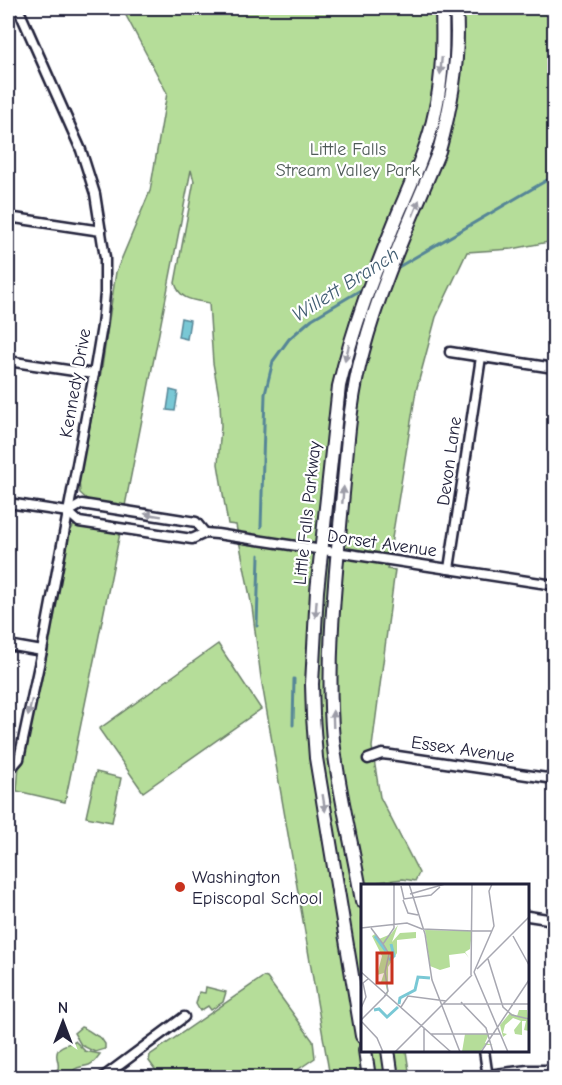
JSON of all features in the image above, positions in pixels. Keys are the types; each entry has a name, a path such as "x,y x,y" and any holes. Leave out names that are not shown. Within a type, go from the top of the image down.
{"main road":[{"name":"Little Falls Parkway","path":"361,1024 315,745 312,684 317,591 339,386 364,297 416,172 435,112 442,70 442,8"},
{"name":"Little Falls Parkway","path":"361,891 340,790 333,739 331,687 337,553 354,386 384,285 438,151 450,110 457,44 456,8"},
{"path":"365,1052 369,1077"},
{"path":"388,1052 392,1077"}],"street":[{"path":"8,13 18,8"},
{"name":"Kennedy Drive","path":"8,770 19,759 42,651 94,375 105,292 105,258 95,194 81,150 18,8"},
{"path":"8,217 101,231"},
{"path":"450,352 555,368"},
{"name":"Devon Lane","path":"449,569 480,357"},
{"path":"8,361 94,375"},
{"name":"Dorset Avenue","path":"8,503 68,512 80,522 164,536 192,539 205,533 555,585"},
{"name":"Dorset Avenue","path":"68,512 82,504 127,510 196,522 205,533"},
{"path":"8,645 42,651"},
{"name":"Essex Avenue","path":"368,759 382,754 392,755 555,779"},
{"path":"529,916 555,920"},
{"path":"102,1077 184,1017"},
{"path":"484,1052 488,1076 528,1070 555,1070"}],"green space":[{"name":"Little Falls Stream Valley Park","path":"122,8 554,8 554,241 512,249 467,252 436,317 416,391 387,569 395,570 372,747 380,797 419,873 415,881 403,879 379,882 379,884 361,884 361,1052 406,1052 410,1077 330,1077 261,678 252,607 236,525 228,524 218,464 220,402 213,363 209,303 183,296 175,283 194,181 191,170 125,506 89,501 80,493 79,479 102,367 116,272 150,191 167,93"},
{"path":"81,524 120,533 65,802 17,791 19,765 69,533 74,525"},
{"path":"218,644 261,709 143,792 99,729"},
{"path":"96,772 121,778 112,822 86,817"},
{"path":"263,977 267,978 313,1041 315,1058 287,1077 158,1077 149,1061 150,1055"},
{"path":"206,987 226,992 223,1002 211,1010 208,1006 200,1011 196,1004 199,992 205,993"},
{"path":"81,1027 101,1038 105,1049 95,1052 81,1045 74,1033"},
{"path":"75,1041 85,1051 100,1054 91,1064 75,1069 70,1077 48,1077 58,1069 58,1050"}],"water":[{"path":"181,318 190,320 187,339 178,337"},
{"path":"170,390 178,392 175,411 167,410"}],"waterway":[{"name":"Willett Branch","path":"395,269 554,176"},
{"name":"Willett Branch","path":"261,527 265,394 273,361 289,339 312,319 364,288"},
{"name":"Willett Branch","path":"257,626 259,555"},
{"path":"293,725 294,679"}],"place":[{"name":"Washington Episcopal School","path":"180,887"}]}
